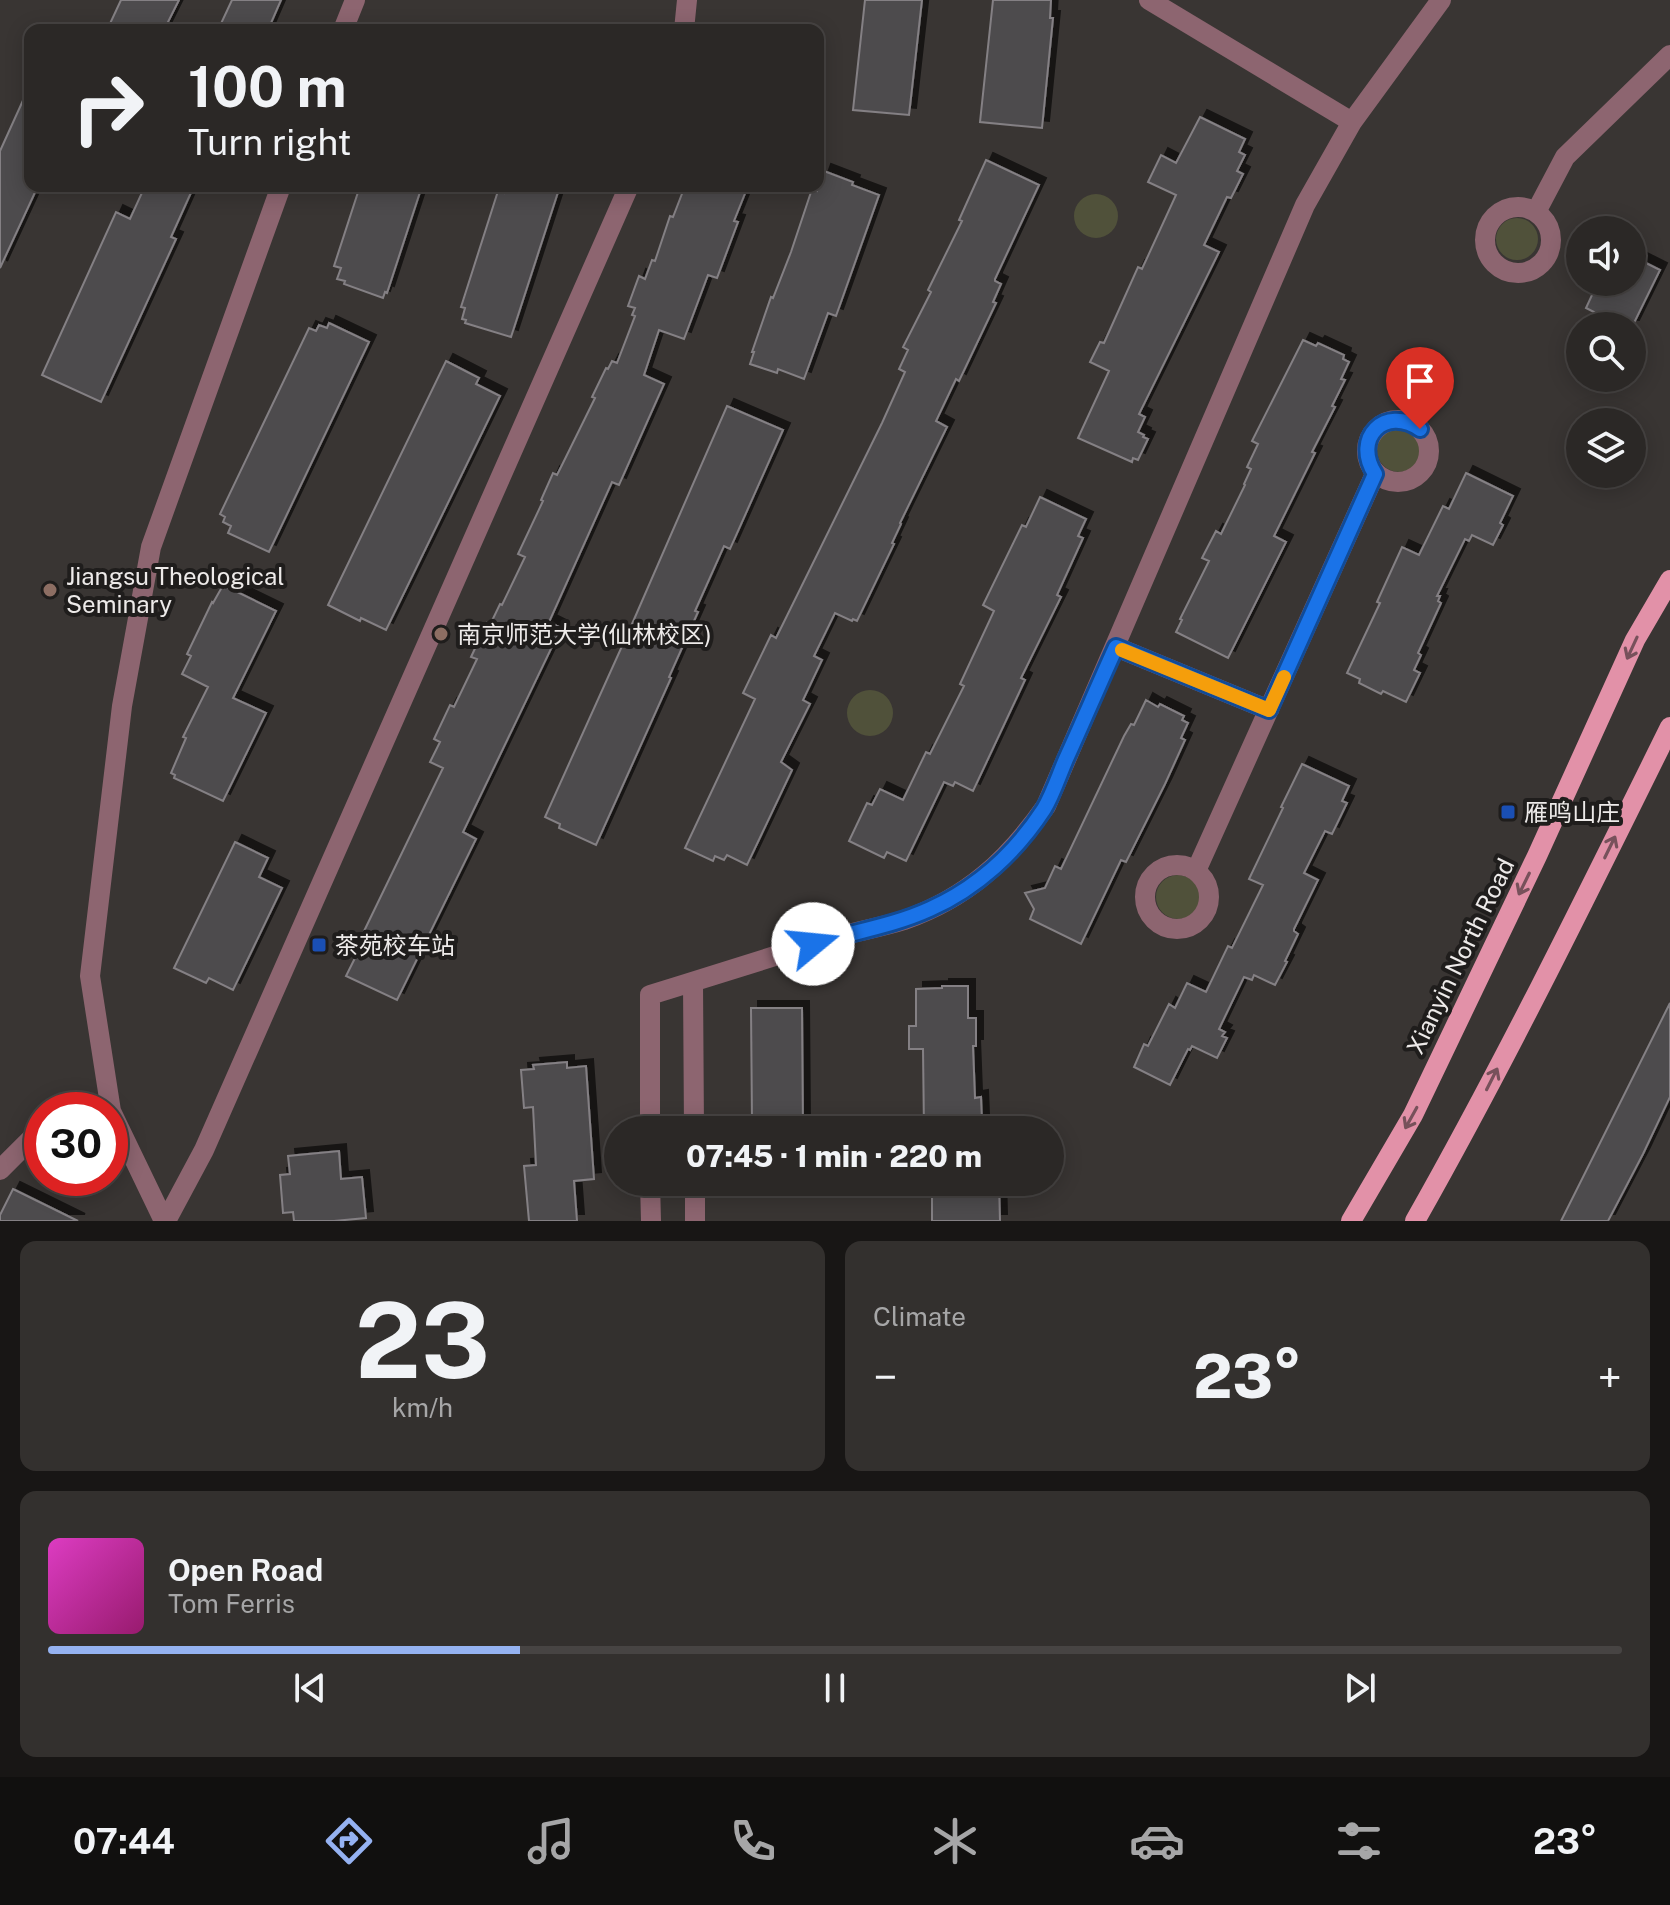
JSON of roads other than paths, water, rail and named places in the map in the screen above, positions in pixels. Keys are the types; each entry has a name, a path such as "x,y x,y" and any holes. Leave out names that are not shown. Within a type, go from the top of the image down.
{"main road":[{"name":"Xianyin North Road","path":"1351,1221 1413,1115 1537,856 1635,640 1670,580"},
{"path":"1415,1221 1460,1142 1670,727"}],"street":[{"path":"345,24 355,0"},
{"path":"685,24 687,0"},
{"path":"1149,0 1352,122"},
{"path":"650,1116 650,995 843,935 903,920 932,908 985,875 1008,854 1046,806 1305,205 1352,122 1441,0"},
{"path":"1536,212 1565,157 1670,55"},
{"path":"108,1092 90,976 122,706 151,547 279,192"},
{"path":"165,1221 204,1150 626,192"},
{"path":"1196,871 1375,474"},
{"path":"1116,647 1269,710"},
{"path":"693,982 694,1116"},
{"path":"0,1170 24,1146"},
{"path":"128,1146 165,1221"},
{"path":"650,1196 651,1221"},
{"path":"695,1196 695,1221"}],"place":[{"name":"Jiangsu Theological Seminary","path":"50,590"},
{"name":"南京师范大学(仙林校区)","path":"441,634"},
{"name":"雁鸣山庄","path":"1508,812"},
{"name":"茶苑校车站","path":"319,945"}]}
